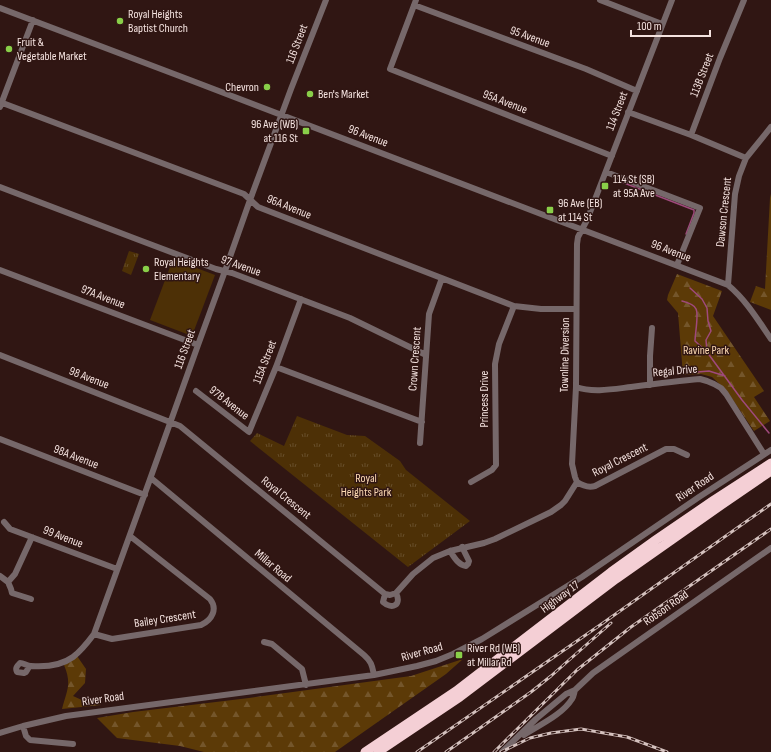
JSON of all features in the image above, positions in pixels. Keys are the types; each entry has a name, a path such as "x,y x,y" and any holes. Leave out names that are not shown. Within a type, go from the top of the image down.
{"highway":[{"name":"Highway 17","path":"365,752 456,691 611,572 657,539 771,463"},
{"name":"Highway 17","path":"378,752 460,697 616,579 771,471"}],"street":[{"name":"116 Street","path":"29,667 55,665 72,657 94,634 250,200 326,0"},
{"path":"600,0 662,24"},
{"name":"114 Street","path":"582,229 606,172 672,0"},
{"name":"113B Street","path":"691,135 744,0"},
{"name":"95A Avenue","path":"415,3 390,69 612,156"},
{"name":"95 Avenue","path":"415,3 586,69 637,91"},
{"name":"96 Avenue","path":"0,8 728,285"},
{"path":"1,104 32,20"},
{"name":"96A Avenue","path":"1,104 244,194 258,207 514,306 541,309 576,309"},
{"path":"628,112 691,135 746,158"},
{"name":"Dawson Crescent","path":"728,285 736,188 739,176 746,158 771,127"},
{"path":"606,172 700,208 677,265"},
{"name":"97 Avenue","path":"0,186 139,240 350,318 426,355"},
{"name":"Townline Diversion","path":"577,482 572,464 576,387 577,244 578,237 582,229"},
{"name":"97A Avenue","path":"0,270 198,345"},
{"name":"Crown Crescent","path":"420,443 429,314 442,278"},
{"path":"728,285 736,291 747,304 771,339"},
{"name":"115A Street","path":"249,432 276,367 301,299"},
{"name":"Princess Drive","path":"471,482 492,470 496,465 495,364 499,344 514,306"},
{"path":"650,385 652,328"},
{"name":"98 Avenue","path":"0,355 171,422"},
{"path":"276,367 422,422"},
{"name":"Regal Drive","path":"576,387 585,390 594,390 700,379 707,381 721,388 726,394 764,454"},
{"name":"97B Avenue","path":"196,391 249,432"},
{"name":"Royal Crescent","path":"171,422 180,426 385,594 383,602 389,606 393,606 397,603 398,600 396,593 417,570 433,558 462,547 484,543 495,539 551,512 565,501 577,482 585,486 595,486 666,449 674,449 687,455"},
{"name":"98A Avenue","path":"0,439 145,495"},
{"name":"River Road","path":"0,733 22,726 66,716 139,705 306,685 374,675 436,661 476,642 577,580 771,450"},
{"name":"Millar Road","path":"151,478 371,661 374,675"},
{"name":"99 Avenue","path":"4,522 10,528 117,569"},
{"name":"Bailey Crescent","path":"94,634 112,639 201,625 211,617 214,610 210,599 130,536"},
{"path":"8,582 15,574 32,537"},
{"path":"450,551 462,566 466,566 469,561 462,547"},
{"name":"Robson Road","path":"502,752 536,719 566,694 575,690 593,673 771,548"},
{"path":"0,576 8,582 12,593 31,599"},
{"path":"385,594 390,595 396,593"},
{"path":"264,642 272,644 302,668 306,685"},
{"name":"Robson Road","path":"512,743 560,712 573,698 575,690"},
{"path":"22,726 26,736 30,740 73,744"}],"green space":[{"path":"771,194 771,310 750,302 756,286 765,289"},
{"path":"129,251 139,254 131,275 122,271"},
{"path":"173,259 215,275 192,336 150,320"},
{"name":"Ravine Park","path":"677,274 722,291 713,316 764,391 754,397 770,421 754,431 727,391 712,377 701,374 683,375 678,313 667,300"},
{"name":"Royal Heights Park","path":"297,416 347,435 365,436 400,461 406,470 470,521 408,567 250,441 257,433 284,446"},
{"path":"77,656 86,669 85,683 73,696 84,701 101,705 62,709 68,687 68,677 64,665"},
{"path":"463,659 446,674 335,752 204,752 180,746 117,738 97,718 411,676"}],"waterway":[{"path":"619,181 694,210 686,234"},
{"path":"690,288 702,299 707,308 708,321 711,331 706,340 707,352"},
{"path":"682,301 695,307 697,312 695,341 707,352 742,400 769,433"},
{"path":"686,373 709,371 725,376"}],"railway":[{"path":"417,752 771,504"},
{"path":"494,752 577,670 631,627 771,529"},
{"path":"446,752 531,692 611,623"},
{"path":"501,752 530,738 551,733 581,729 627,737 667,752"}],"place":[{"name":"Royal Heights Baptist Church","path":"120,21"},
{"name":"Fruit & Vegetable Market","path":"9,49"},
{"name":"Chevron","path":"267,87"},
{"name":"Ben's Market","path":"310,94"},
{"name":"96 Ave (WB) at 116 St","path":"306,131"},
{"name":"114 St (SB) at 95A Ave","path":"605,186"},
{"name":"96 Ave (EB) at 114 St","path":"550,210"},
{"name":"Royal Heights Elementary","path":"146,269"},
{"name":"River Rd (WB) at Millar Rd","path":"459,655"}]}
